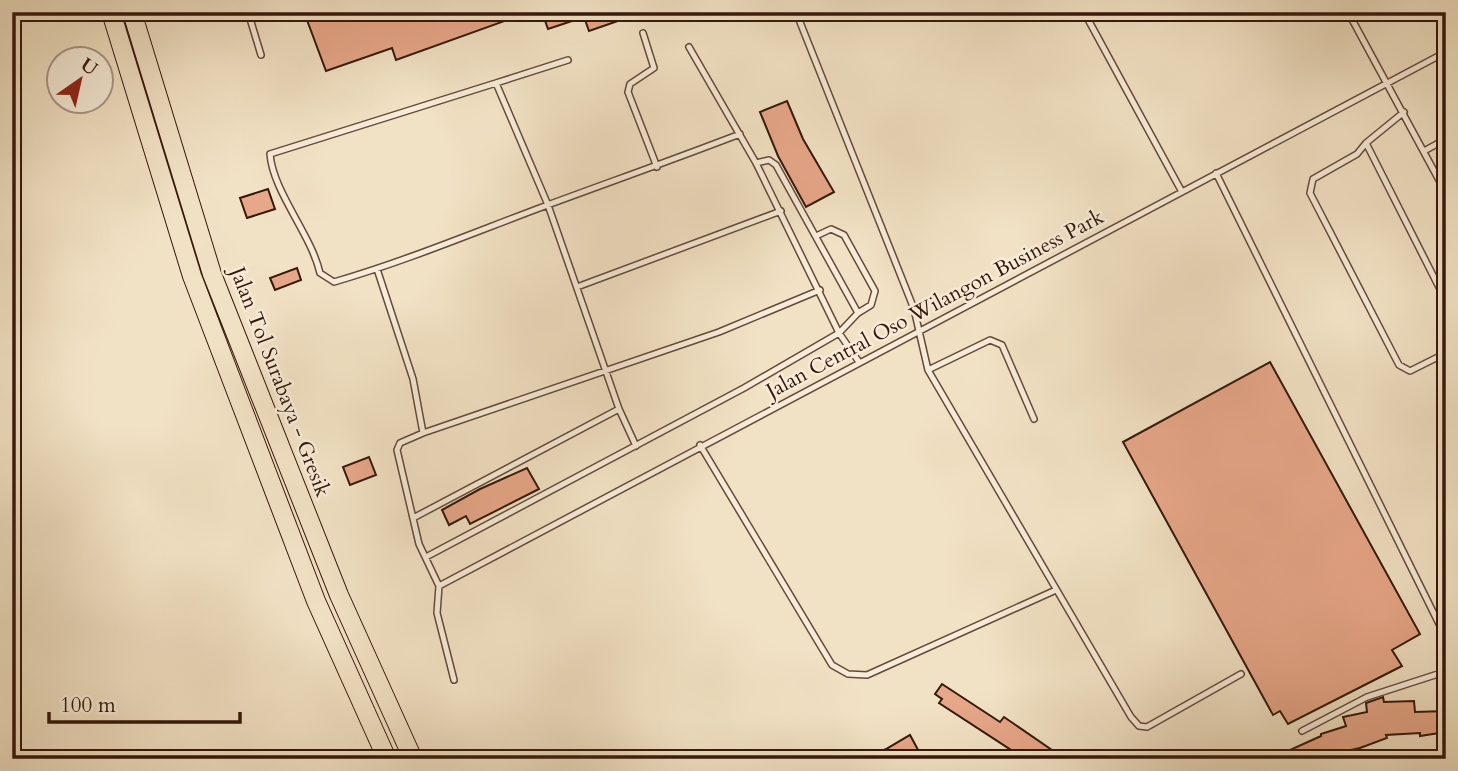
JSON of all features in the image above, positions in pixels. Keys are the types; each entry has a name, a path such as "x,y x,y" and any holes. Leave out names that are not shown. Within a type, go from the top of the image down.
{"highway":[{"name":"Jalan Tol Surabaya - Gresik","path":"111,12 192,276 316,601 387,759"},
{"name":"Jalan Tol Surabaya - Gresik","path":"132,12 212,274 339,595 413,759"}],"lane":[{"path":"248,12 261,55"},
{"path":"796,12 921,330 928,370 1130,717 1139,726 1147,727 1241,674"},
{"path":"1084,12 1182,191"},
{"path":"1348,12 1446,193"},
{"path":"643,33 654,68 630,84 628,92 657,167"},
{"path":"690,47 756,163 839,333 859,362"},
{"name":"Jalan Central Oso Wilangon Business Park","path":"439,586 700,445 1446,52"},
{"path":"568,60 270,154 296,221 316,256 320,273 334,282 377,270 740,134"},
{"path":"496,83 548,205 608,370 619,409 636,446"},
{"path":"1404,112 1366,143 1357,155 1313,179 1310,193 1399,366 1410,371 1446,353"},
{"path":"1424,151 1446,139"},
{"path":"1366,143 1446,301"},
{"path":"756,163 769,160 776,165 858,313"},
{"path":"1216,173 1446,638"},
{"path":"577,286 781,211"},
{"path":"426,557 636,446 839,333 858,313 871,305 875,291 844,235 831,229 816,236"},
{"path":"377,270 413,379 423,433"},
{"path":"454,680 437,613 439,586 419,544 415,517 397,450 400,443 719,332 820,290"},
{"path":"928,370 990,340 1002,345 1034,419"},
{"path":"415,517 619,409"},
{"path":"700,445 832,665 848,674 867,675 1056,590"},
{"path":"1302,731 1367,696 1438,674 1446,666"}],"building":[{"path":"304,12 524,14 396,60 392,48 326,71"},
{"path":"542,12 638,14 589,31 584,17 548,29"},
{"path":"787,101 803,139 834,192 806,207 778,156 760,112"},
{"path":"268,189 275,209 247,218 240,198"},
{"path":"297,268 301,280 275,290 270,278"},
{"path":"1270,362 1420,634 1392,650 1402,666 1288,724 1280,711 1273,715 1123,442"},
{"path":"369,457 376,475 350,485 343,467"},
{"path":"527,468 539,489 470,524 466,516 449,525 442,510"},
{"path":"942,684 1000,722 1004,717 1065,759 1025,759 939,703 942,699 935,694"},
{"path":"1383,697 1384,702 1414,701 1415,712 1446,711 1446,732 1420,736 1420,733 1386,735 1387,738 1360,748 1311,759 1270,759 1321,734 1346,726 1343,717 1367,712 1366,703"},
{"path":"910,735 923,759 866,759 886,749"}]}
